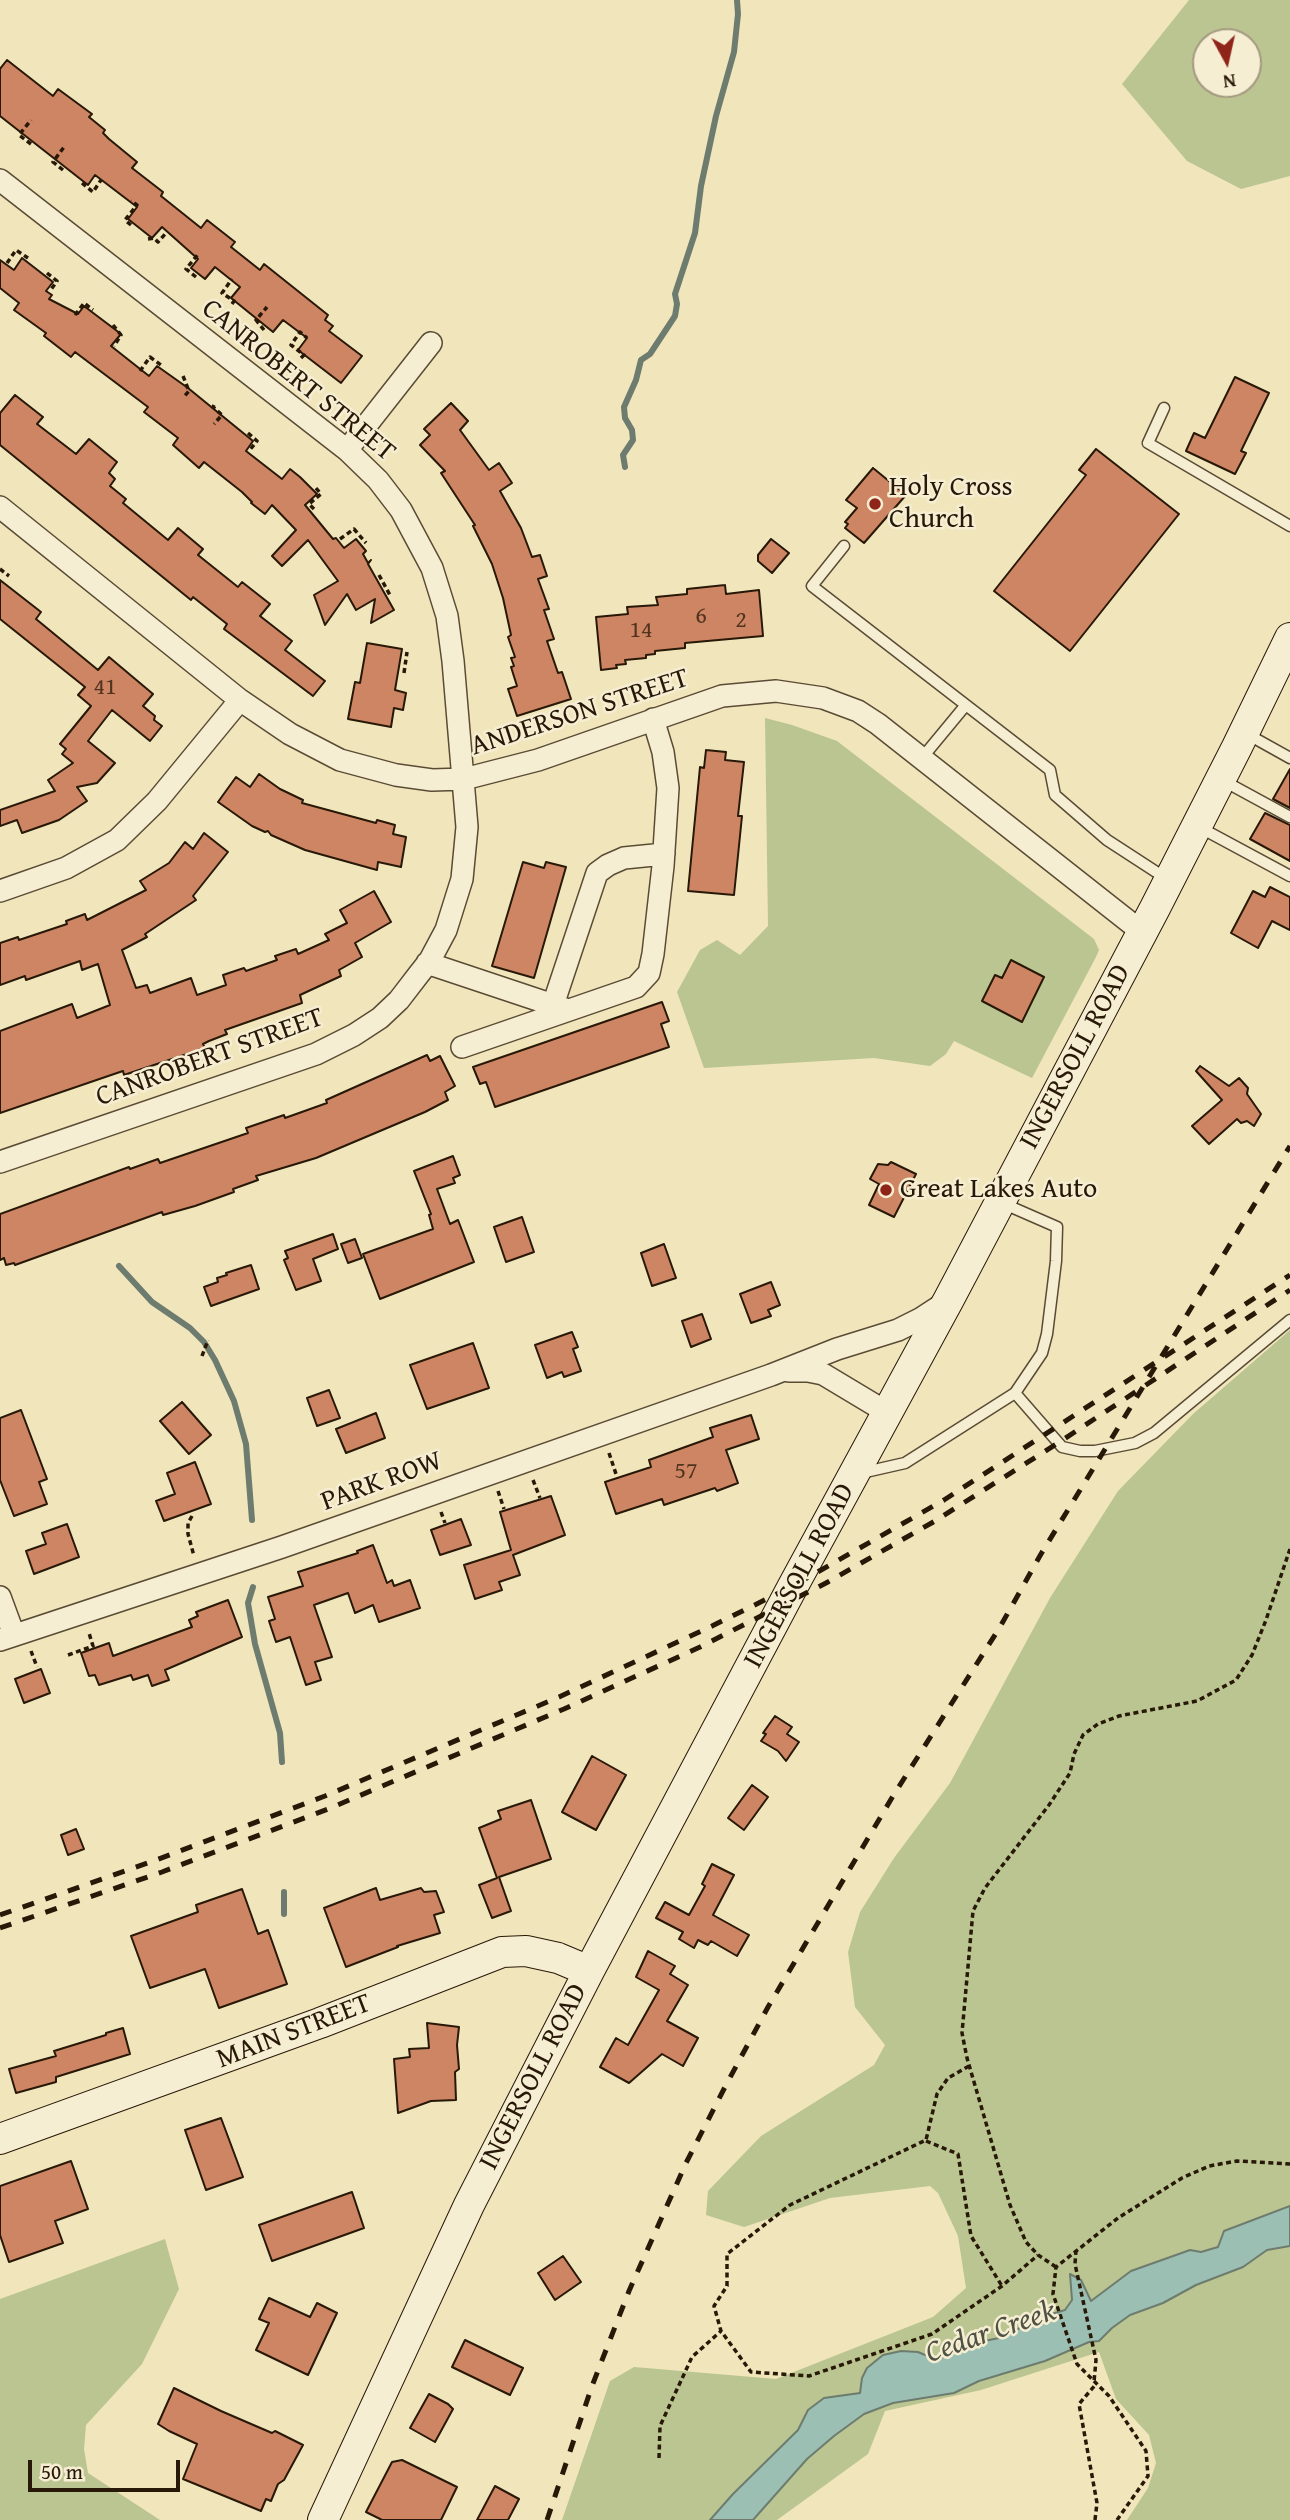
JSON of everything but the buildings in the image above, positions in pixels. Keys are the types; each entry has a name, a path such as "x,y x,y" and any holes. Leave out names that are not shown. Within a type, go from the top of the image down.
{"main road":[{"name":"INGERSOLL ROAD","path":"323,2520 469,2205 589,1971 949,1299 1169,881 1290,638"},
{"name":"MAIN STREET","path":"0,2140 320,2024 502,1952 526,1951 589,1971"}],"street":[{"name":"CANROBERT STREET","path":"0,180 347,450 378,480 401,510 424,549 447,616 453,654 467,842 462,879 453,911 427,963 399,1000 380,1018 316,1054 0,1162"},
{"path":"347,450 431,343"},
{"name":"ANDERSON STREET","path":"0,507 240,700 290,734 361,768 432,780 464,779 538,760 653,719 734,694 794,692 823,698 858,711 922,758 1142,932"},
{"path":"0,891 66,867 117,840 157,801 240,700"},
{"path":"462,1047 561,1008 636,987 645,980 653,954 667,815 667,773 653,719"},
{"path":"561,1008 597,873 624,858 664,854"},
{"path":"427,963 561,1008"},
{"name":"PARK ROW","path":"7,1638 282,1547 837,1349 898,1330 920,1320 949,1299"},
{"name":"PARK ROW","path":"780,1371 823,1374 888,1413"},
{"path":"0,1597 7,1638"}],"lane":[{"path":"1164,408 1149,443 1290,526"},
{"path":"844,547 812,586 1051,770 1055,795 1107,840 1169,881"},
{"path":"922,758 965,706"},
{"path":"1244,733 1290,758"},
{"path":"1221,780 1290,817"},
{"path":"1197,826 1290,876"},
{"path":"854,1474 905,1463 1015,1393 1042,1353 1056,1261 1057,1227 1000,1202"},
{"path":"1015,1393 1062,1447 1095,1451 1135,1443 1154,1433 1290,1320"}],"path":[{"path":"31,120 19,135 31,144"},
{"path":"63,170 53,162 64,148"},
{"path":"82,183 93,192 101,180"},
{"path":"131,201 137,205 125,220 131,225"},
{"path":"148,239 154,238 158,242 166,233"},
{"path":"8,263 16,250 28,258"},
{"path":"195,277 187,269 199,254"},
{"path":"47,273 57,281 50,291"},
{"path":"232,279 222,293 234,301 232,304"},
{"path":"75,315 84,303 93,310"},
{"path":"264,330 256,320 267,307"},
{"path":"113,325 121,335 114,346"},
{"path":"301,358 304,355 291,345 300,332 307,338"},
{"path":"140,371 150,357 161,365"},
{"path":"183,376 189,391 183,398"},
{"path":"214,405 222,415 214,424"},
{"path":"248,433 257,441 249,451"},
{"path":"314,509 309,504 321,494 315,487"},
{"path":"340,539 354,529 366,543"},
{"path":"0,569 9,576"},
{"path":"379,575 391,597"},
{"path":"404,673 407,652"},
{"path":"202,1356 208,1340"},
{"path":"609,1453 616,1474"},
{"path":"533,1478 540,1498"},
{"path":"498,1490 504,1509"},
{"path":"440,1510 445,1523"},
{"path":"192,1516 188,1523 188,1534 194,1558"},
{"path":"1056,2267 1038,2255 1027,2242 1010,2205 969,2066 962,2033 973,1911 985,1888 1049,1805 1070,1773 1074,1754 1083,1735 1098,1724 1119,1716 1197,1702 1237,1680 1252,1656 1290,1549"},
{"path":"68,1655 93,1646 88,1631"},
{"path":"31,1651 37,1667"},
{"path":"926,2140 937,2094 948,2078 969,2066"},
{"path":"1002,2286 971,2236 958,2154 926,2140 790,2205 727,2254 727,2286 714,2306 721,2330 751,2371 809,2376 932,2334 1002,2286 1038,2255"},
{"path":"1117,2520 1148,2476 1146,2451 1129,2423 1077,2364 1053,2294 1056,2267 1118,2218 1182,2178 1209,2166 1237,2161 1290,2164"},
{"path":"1076,2249 1075,2264 1096,2360 1095,2383 1079,2404 1097,2503 1095,2520"},
{"path":"659,2458 660,2426 692,2357 721,2330"}],"green space":[{"path":"1189,0 1290,0 1290,176 1241,189 1187,161 1122,84"},
{"path":"765,718 837,741 1094,939 1099,950 1096,957 1032,1078 954,1041 946,1054 930,1066 874,1058 704,1068 677,992 700,950 717,940 740,955 768,926"},
{"path":"1290,1330 1290,2520 1127,2520 1148,2488 1156,2463 1149,2435 1116,2399 1099,2352 981,2390 885,2411 868,2454 777,2520 562,2520 610,2381 634,2367 776,2379 933,2317 966,2288 958,2236 938,2193 930,2186 830,2198 744,2227 706,2215 708,2191 761,2136 874,2065 885,2045 855,2007 848,1952 860,1912 894,1858 950,1783 1050,1598 1118,1491 1193,1414"},
{"path":"165,2239 179,2289 142,2364 86,2425 84,2449 88,2473 160,2520 0,2520 0,2299"}],"water":[{"name":"Cedar Creek","path":"1290,2206 1290,2246 1267,2250 1243,2267 1130,2315 1099,2341 1089,2342 1045,2361 979,2381 954,2393 893,2403 864,2414 807,2459 753,2520 710,2520 798,2430 808,2410 824,2398 860,2393 862,2378 867,2368 883,2355 901,2351 918,2352 937,2360 970,2344 999,2338 1045,2316 1065,2310 1072,2300 1070,2274 1081,2280 1091,2301 1131,2271 1190,2250 1201,2252 1218,2247 1224,2231"}],"waterway":[{"path":"625,467 623,455 633,440 624,407 636,380 641,360 650,354 675,316 675,294 695,233 701,186 716,116 734,52 737,0"},
{"path":"119,1266 152,1302 190,1328 204,1342 215,1360 234,1401 246,1444 252,1520"},
{"path":"253,1587 248,1603 255,1644 280,1733 282,1762"},
{"path":"284,1892 284,1914"}],"railway":[{"path":"547,2520 592,2386 629,2291 686,2163 768,2007 893,1796 1000,1627 1041,1554 1290,1146"},
{"path":"0,1915 325,1796 559,1697 793,1586 944,1500 1290,1275"},
{"path":"0,1928 162,1872 328,1809 564,1709 700,1647 826,1583 935,1521 1290,1290"}],"place":[{"name":"Holy Cross Church","path":"875,504"},
{"name":"Great Lakes Auto","path":"886,1190"}]}
